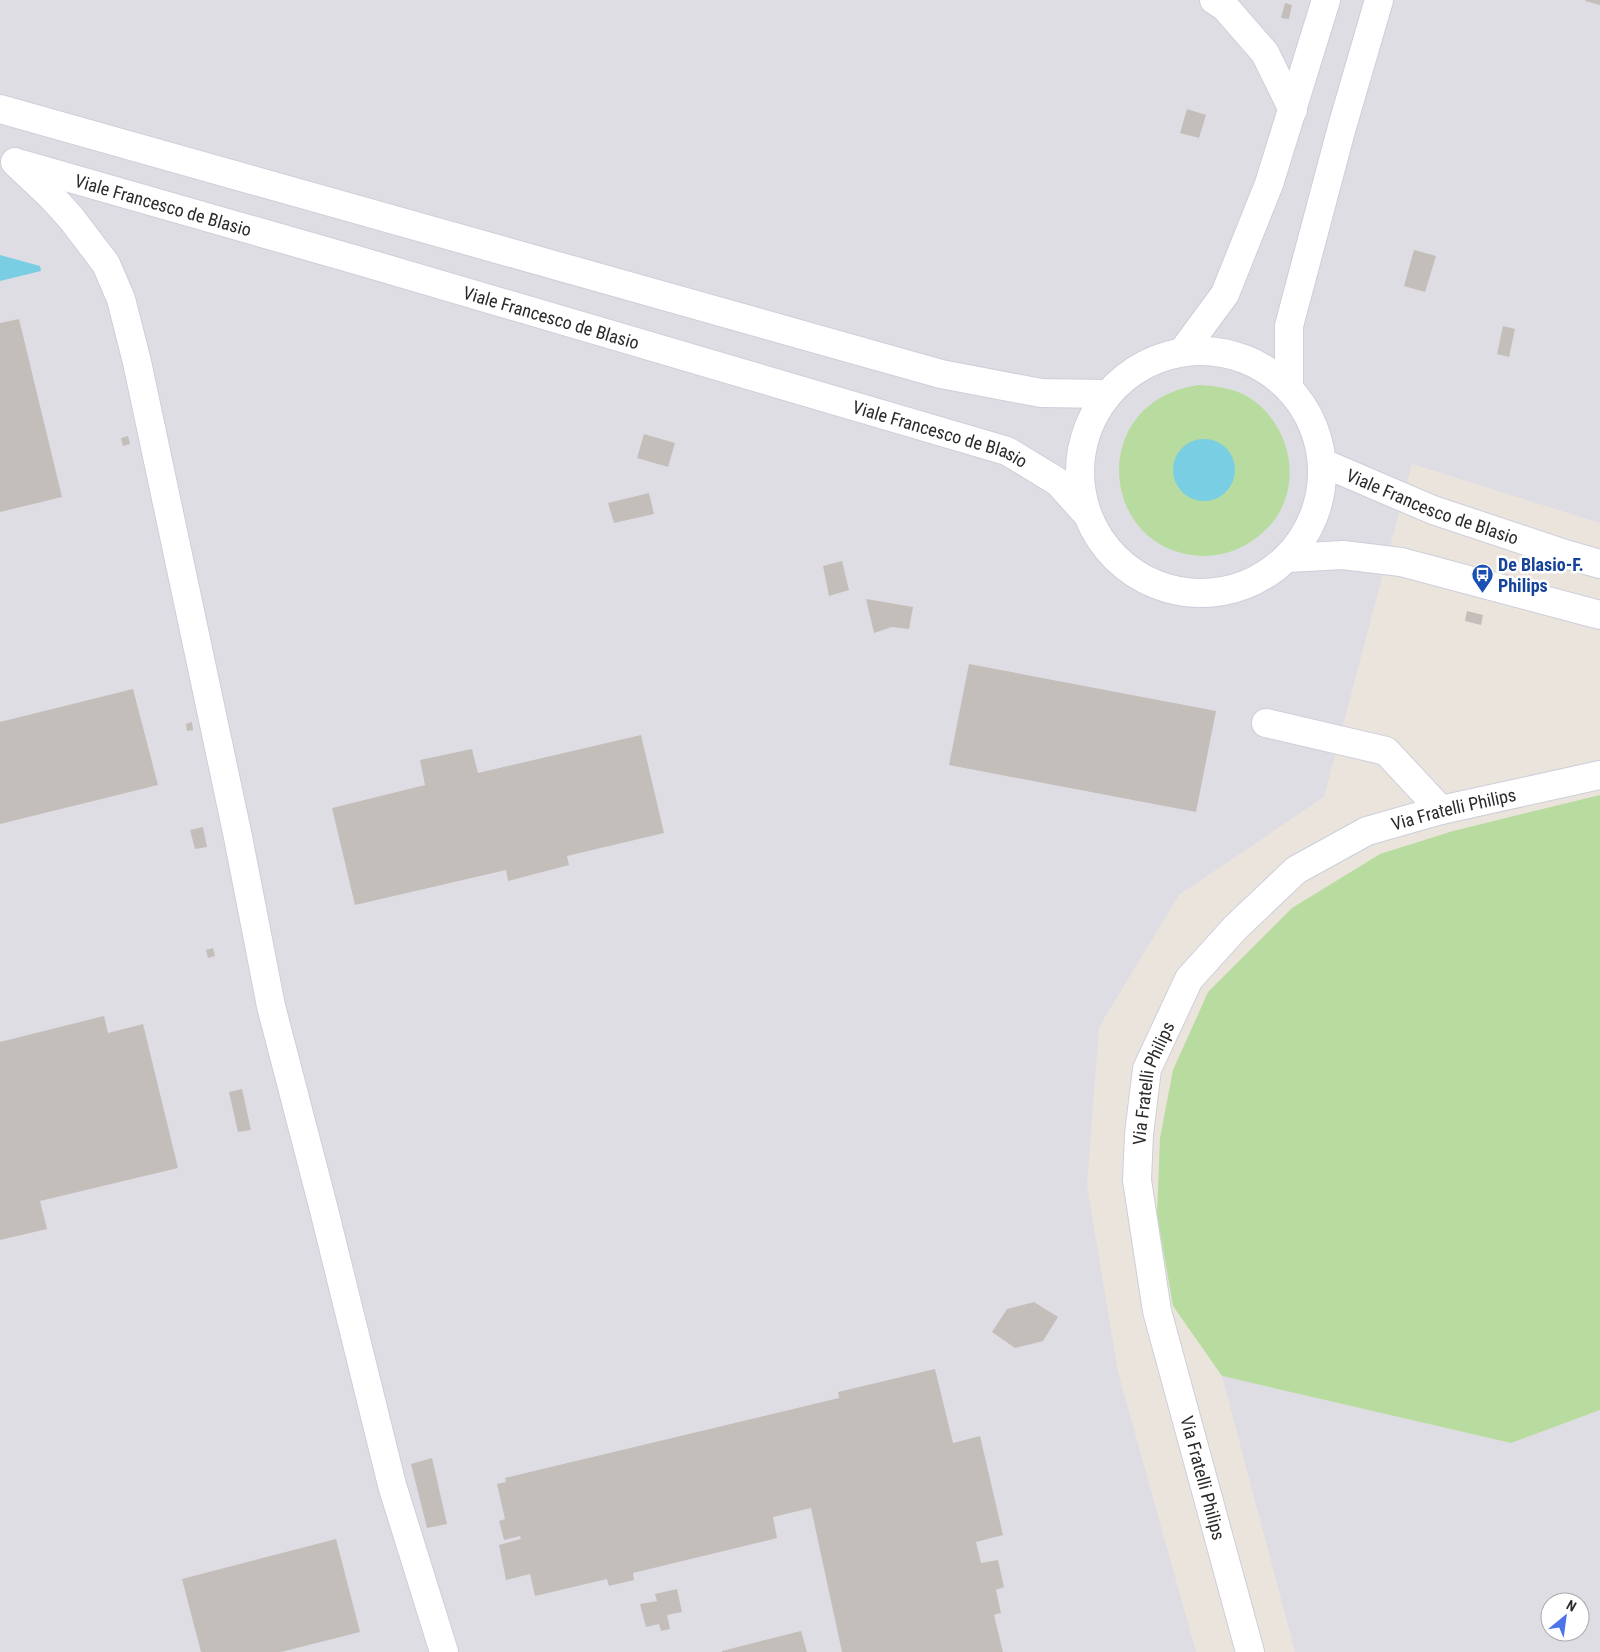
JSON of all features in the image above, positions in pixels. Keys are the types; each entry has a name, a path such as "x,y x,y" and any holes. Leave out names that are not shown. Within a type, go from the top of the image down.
{"street":[{"path":"1214,0 1225,7 1265,53 1293,110"},
{"path":"1183,351 1226,294 1269,184 1326,0"},
{"path":"1289,388 1289,326 1342,127 1379,0"},
{"path":"0,110 941,374 1041,393 1106,394"},
{"path":"7,160 51,196 71,218 106,264 121,299 137,362 272,1006 392,1485 444,1652"},
{"name":"Viale Francesco de Blasio","path":"7,160 1007,451 1058,482 1084,511"},
{"path":"1183,351 1222,352 1258,364 1289,388 1312,423 1323,463 1320,497 1309,530 1288,558 1260,579 1227,592 1191,594 1156,586 1126,568 1101,542 1084,511 1078,470 1086,430 1106,394 1128,374 1154,359 1183,351"},
{"name":"Viale Francesco de Blasio","path":"1323,463 1433,510 1564,554 1600,564"},
{"path":"1288,558 1344,555 1401,562 1600,615"},
{"path":"1266,723 1386,751 1441,810"},
{"name":"Via Fratelli Philips","path":"1250,1652 1158,1311 1137,1180 1139,1134 1147,1069 1189,979 1235,928 1296,870 1367,831 1441,810 1600,775"}],"shaded area":[{"path":"0,0 1600,0 1600,523 1412,464 1324,797 1179,895 1099,1027 1087,1185 1118,1372 1196,1652 0,1652"},
{"path":"1222,1376 1511,1443 1600,1410 1600,1652 1295,1652"}],"green space":[{"path":"1199,385 1219,387 1238,392 1250,398 1264,409 1275,423 1283,439 1290,473 1288,491 1282,507 1265,530 1242,547 1225,553 1206,556 1170,549 1144,532 1126,506 1119,477 1122,446 1137,418 1162,397"},
{"path":"1600,795 1600,1410 1511,1443 1222,1376 1173,1306 1157,1214 1160,1138 1173,1070 1208,992 1292,908 1380,854 1453,831"}],"water":[{"path":"0,255 40,266 41,271 0,281"},
{"path":"1204,439 1216,441 1226,448 1233,458 1235,470 1233,482 1226,492 1216,499 1204,501 1192,499 1182,492 1175,482 1173,470 1175,458 1182,448 1192,441"}],"building":[{"path":"1586,0 1600,0 1600,5 1585,1"},
{"path":"1285,3 1292,5 1289,19 1281,18"},
{"path":"1187,109 1206,115 1199,138 1180,133"},
{"path":"1414,250 1436,256 1425,292 1404,286"},
{"path":"19,319 62,497 0,512 0,323"},
{"path":"1503,326 1515,329 1509,357 1497,354"},
{"path":"644,434 675,443 668,467 637,458"},
{"path":"128,436 130,444 123,446 121,438"},
{"path":"649,493 654,514 614,523 608,503"},
{"path":"842,561 849,590 829,596 823,566"},
{"path":"866,599 913,607 909,629 892,627 874,633"},
{"path":"1467,611 1483,615 1481,625 1465,621"},
{"path":"969,664 1216,711 1196,812 949,765"},
{"path":"133,689 158,785 0,824 0,722"},
{"path":"192,722 193,730 187,731 186,724"},
{"path":"641,735 664,833 567,856 569,865 508,881 506,870 355,905 332,808 425,785 420,760 472,749 478,773"},
{"path":"203,827 207,847 195,849 190,830"},
{"path":"213,948 215,956 208,958 206,950"},
{"path":"104,1016 108,1033 143,1024 178,1168 40,1201 47,1229 0,1240 0,1042"},
{"path":"242,1089 251,1130 238,1132 229,1092"},
{"path":"1034,1302 1058,1317 1043,1341 1015,1348 992,1332 1007,1309"},
{"path":"935,1369 953,1443 980,1436 1003,1535 976,1542 981,1563 998,1560 1004,1587 996,1590 1001,1613 994,1615 1003,1652 842,1652 811,1508 773,1517 777,1538 633,1573 634,1580 609,1586 607,1579 535,1596 530,1574 506,1580 499,1545 521,1539 520,1536 504,1540 499,1521 505,1519 497,1484 506,1482 505,1478 839,1398 838,1392"},
{"path":"432,1458 447,1524 427,1528 411,1464"},
{"path":"336,1539 360,1632 281,1652 201,1652 182,1579"},
{"path":"677,1589 682,1612 667,1615 670,1629 661,1631 659,1624 646,1627 640,1604 657,1601 655,1594"},
{"path":"801,1631 807,1652 722,1652 722,1651"}],"place":[{"name":"De Blasio-F. Philips","path":"1482,593"}]}
